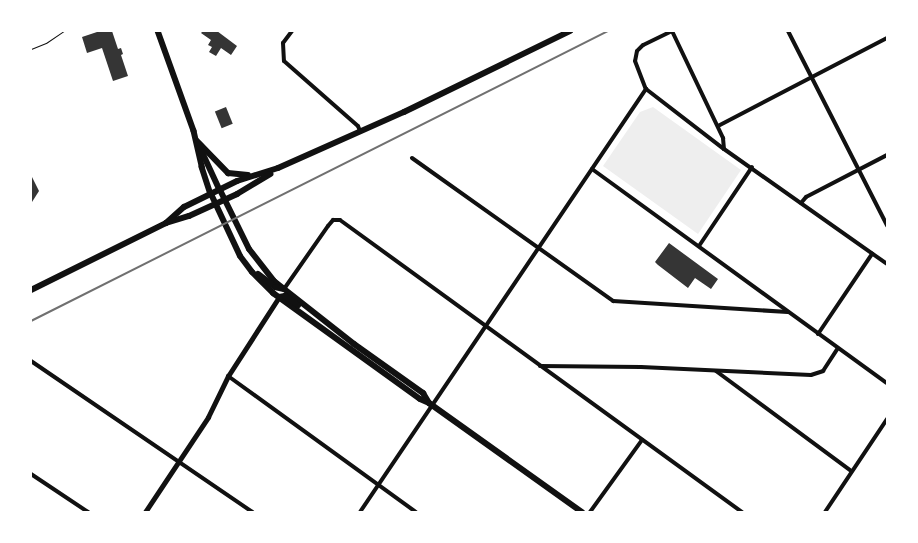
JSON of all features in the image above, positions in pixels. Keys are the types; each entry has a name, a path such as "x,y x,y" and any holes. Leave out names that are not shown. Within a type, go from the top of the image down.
{"main road":[{"path":"158,31 197,141 249,249 264,270 284,289 423,393 431,403"},
{"path":"163,31 163,46"},
{"path":"166,223 184,207 211,194 245,178 278,168 360,132 450,91 557,34 570,31"},
{"path":"197,141 228,173 246,175 278,168"},
{"path":"197,141 202,168 215,204 235,248 250,270 279,297 416,397 431,403 582,512"},
{"path":"31,290 166,223 189,216 225,200 252,186 278,168"},
{"path":"250,270 260,274 274,287 284,289"},
{"path":"279,297 285,296 318,319 327,322"}],"street":[{"path":"292,31 283,43 283,56 289,66 358,126 360,132"},
{"path":"724,148 723,138 718,126 672,31 640,47 635,61 646,89 724,148 887,264"},
{"path":"788,31 887,225"},
{"path":"718,126 887,38"},
{"path":"360,512 431,403 486,326 646,89"},
{"path":"801,203 806,197 887,155"},
{"path":"412,158 613,301 788,312"},
{"path":"699,246 752,167"},
{"path":"592,169 887,382"},
{"path":"284,289 328,226 333,220 340,220 742,512"},
{"path":"818,334 872,254"},
{"path":"145,512 219,398 228,376 279,297"},
{"path":"540,366 641,367 811,376 822,370 838,348"},
{"path":"31,361 252,512"},
{"path":"716,371 851,471"},
{"path":"228,376 416,512"},
{"path":"824,512 887,419"},
{"path":"590,512 642,440"},
{"path":"31,474 88,512"}],"path":[{"path":"31,49 46,44 64,31"}],"shaded area":[{"path":"653,107 741,170 698,234 603,166 640,112"}],"building":[{"path":"100,31 112,31 118,49 121,48 123,54 121,55 128,76 113,81 102,48 87,53 82,37"},
{"path":"203,31 217,31 237,46 231,55 221,48 216,56 209,52 212,47 208,45 211,40 201,33"},
{"path":"226,107 233,124 222,128 215,111"},
{"path":"31,175 39,191 32,202 31,201"},
{"path":"669,243 718,279 711,289 695,278 688,288 655,262"}],"railway":[{"path":"31,321 608,31"}]}
